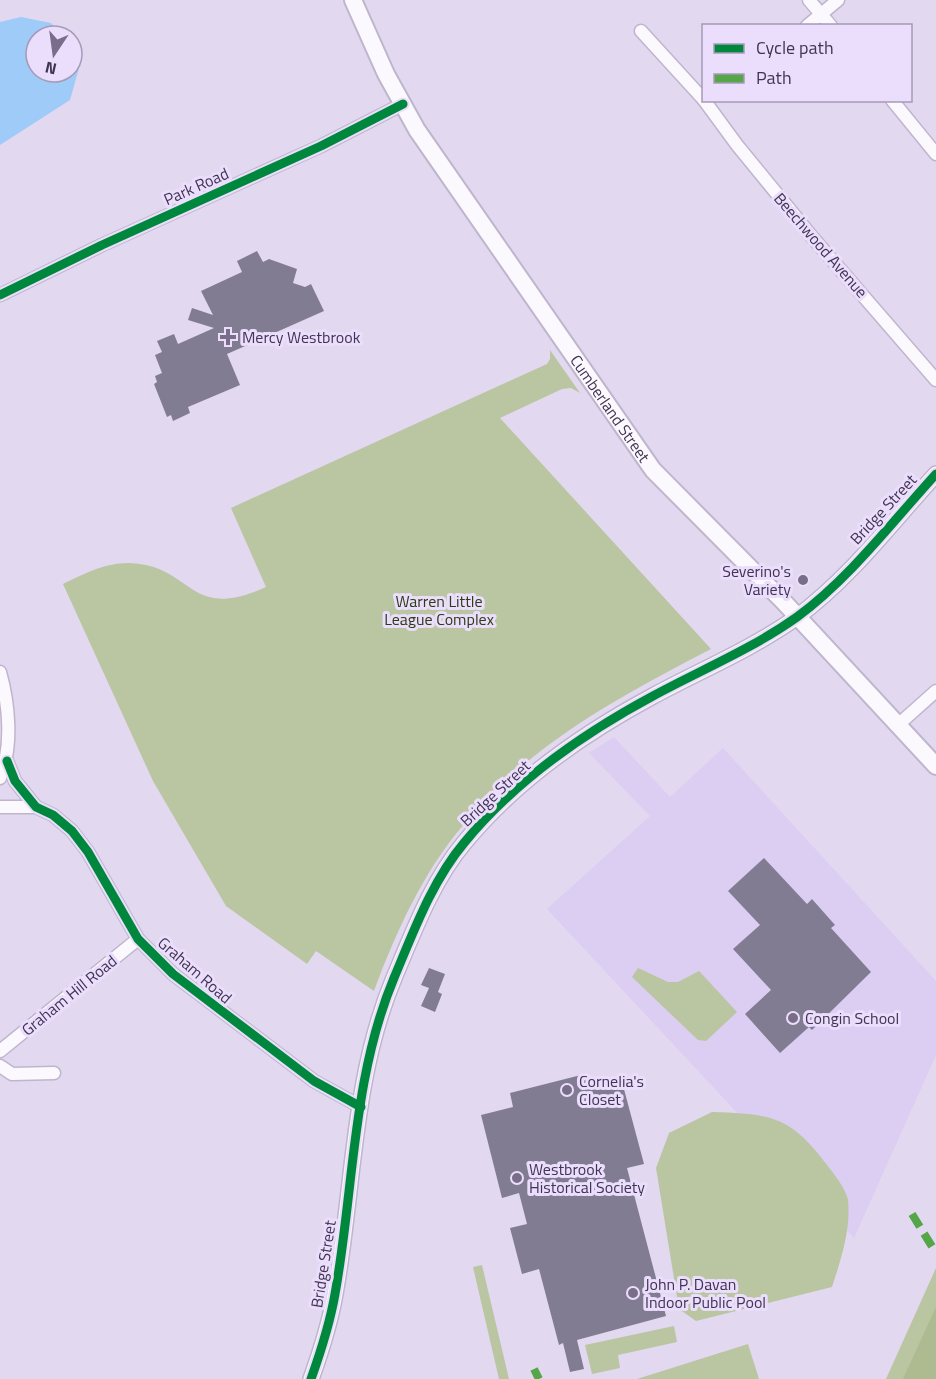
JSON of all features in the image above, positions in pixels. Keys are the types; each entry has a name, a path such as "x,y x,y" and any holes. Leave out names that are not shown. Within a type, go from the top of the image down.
{"main road":[{"name":"Cumberland Street","path":"353,0 386,74 417,130 639,451 685,504 797,616 936,766"}],"street":[{"path":"809,0 829,24"},
{"path":"810,24 838,0"},
{"name":"Beechwood Avenue","path":"641,31 702,95"},
{"name":"Beechwood Avenue","path":"709,102 737,145 806,230 936,380"},
{"path":"894,102 936,154"},
{"name":"Park Road","path":"0,295 102,245 321,146 403,104"},
{"name":"Bridge Street","path":"311,1379 335,1296 361,1107 373,1040 393,981 434,890 463,844 525,783 576,743 651,697 741,651 797,616 840,579 936,474"},
{"path":"0,672 4,688 7,761 0,778"},
{"path":"899,724 936,691"},
{"name":"Graham Road","path":"7,761 15,781 36,807 54,815 72,831 87,852 138,939 173,974 209,1004 314,1081 361,1107"},
{"path":"0,807 36,807"},
{"name":"Graham Hill Road","path":"0,1051 138,939"},
{"path":"0,1066 12,1074 54,1073"}],"shaded area":[{"name":"Congin School","path":"614,737 670,797 723,748 936,981 936,1055 854,1238 547,909 650,816 589,753"}],"green space":[{"name":"Warren Little League Complex","path":"550,350 580,393 571,388 562,389 500,418 711,649 578,724 547,746 490,796 449,843 423,882 401,925 374,991 316,951 307,964 226,906 153,781 63,584 103,567 129,563 150,566 167,573 205,596 220,599 240,596 266,587 231,508 547,364 550,359"},
{"path":"638,968 668,982 678,982 699,971 737,1012 706,1041 698,1040 632,977"},
{"path":"712,1112 750,1114 778,1121 790,1127 814,1149 839,1182 845,1191 849,1211 844,1244 832,1287 696,1321 679,1309 656,1168 669,1133"},
{"path":"482,1265 509,1379 499,1379 473,1267"},
{"path":"936,1268 936,1379 886,1379"},
{"path":"936,1307 936,1379 903,1379"},
{"path":"674,1326 677,1342 618,1355 620,1368 592,1374 585,1345"},
{"path":"748,1344 759,1379 637,1379"}],"water":[{"path":"21,17 52,24 24,24 24,84 74,84 70,100 0,145 0,22"}],"building":[{"name":"Mercy Westbrook","path":"257,251 263,262 269,259 297,269 293,283 305,287 311,284 324,311 227,354 240,385 188,407 190,413 173,421 171,415 167,417 154,384 157,382 155,376 162,373 155,355 162,352 157,341 174,334 178,344 214,328 188,320 192,308 213,315 201,291 242,272 237,261"},
{"path":"764,858 807,904 812,899 835,925 831,928 871,972 812,1030 809,1027 780,1053 745,1014 771,990 733,949 760,925 728,891"},
{"path":"429,968 445,974 438,992 442,994 435,1012 421,1006 429,988 421,985"},
{"path":"585,1074 589,1087 621,1078 644,1164 627,1168 666,1316 577,1340 584,1369 570,1372 563,1343 559,1345 539,1269 522,1274 510,1228 527,1224 519,1193 502,1198 481,1115 513,1107 510,1093"}],"marked path":[{"path":"912,1214 936,1253"},
{"path":"534,1369 539,1379"}],"cycle path":[{"path":"0,295 102,245 321,146 403,104"},
{"path":"311,1379 333,1305 362,1094 380,1016 424,908 453,858 484,821 551,760 627,710 780,629 816,602 870,549 936,474"},
{"path":"7,761 15,781 36,807 53,815 72,831 88,852 138,939 173,974 314,1081 361,1107"}],"place":[{"name":"Mercy Westbrook","path":"228,337"},
{"name":"Severino's Variety","path":"803,580"},
{"name":"Congin School","path":"793,1018"},
{"name":"Cornelia's Closet","path":"567,1090"},
{"name":"Westbrook Historical Society","path":"517,1178"},
{"name":"John P. Davan Indoor Public Pool","path":"633,1293"}]}
